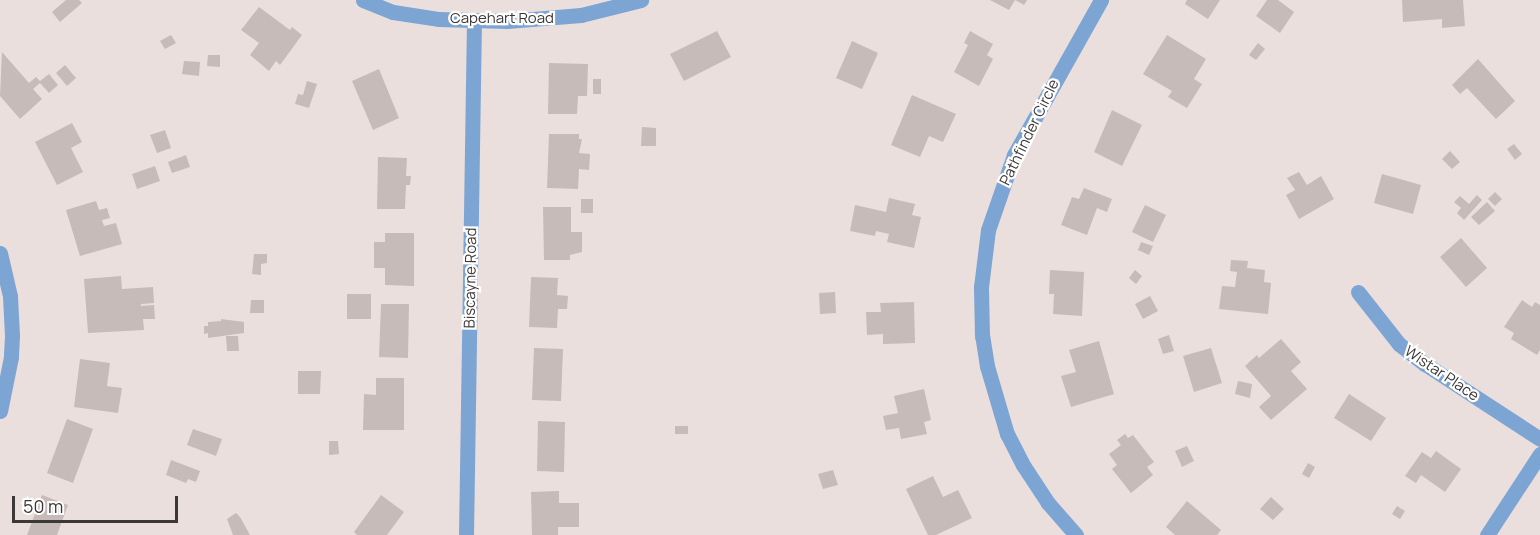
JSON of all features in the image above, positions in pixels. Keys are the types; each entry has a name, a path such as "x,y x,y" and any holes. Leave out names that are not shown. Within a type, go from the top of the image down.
{"street":[{"name":"Capehart Road","path":"363,0 393,12 474,21 581,15 641,0"},
{"name":"Pathfinder Circle","path":"1076,535 1048,503 1023,465 1007,434 987,366 982,336 981,287 988,230 1014,155 1101,0"},
{"name":"Biscayne Road","path":"466,535 474,21"},
{"path":"0,253 10,296 12,336 11,357 0,411"},
{"name":"Wistar Place","path":"1358,292 1399,344 1425,364 1540,439"},
{"path":"1487,535 1540,454"}],"building":[{"path":"66,0 79,0 82,3 60,22 52,12"},
{"path":"990,0 1015,0 1009,10"},
{"path":"1015,0 1027,0 1024,5"},
{"path":"1187,0 1220,0 1208,19 1185,4"},
{"path":"1267,0 1278,0 1294,12 1280,33 1256,16"},
{"path":"1402,0 1463,0 1465,26 1442,28 1442,19 1403,22"},
{"path":"259,7 290,30 292,27 302,35 280,65 276,61 269,71 250,55 259,43 241,30"},
{"path":"717,31 731,57 684,81 670,54"},
{"path":"970,31 993,44 987,55 993,59 979,86 954,72 968,45 964,43"},
{"path":"171,35 176,43 165,49 160,41"},
{"path":"1167,35 1206,59 1194,79 1202,84 1187,108 1168,97 1172,91 1143,74"},
{"path":"852,41 878,53 862,89 836,78"},
{"path":"1258,43 1265,49 1256,60 1249,55"},
{"path":"2,52 29,83 36,77 40,81 49,74 58,85 49,93 40,83 33,89 42,99 20,119 0,96"},
{"path":"208,55 220,55 220,67 207,66"},
{"path":"1478,59 1515,101 1496,119 1467,88 1460,94 1452,85"},
{"path":"184,61 200,62 199,76 182,74"},
{"path":"549,63 588,64 587,96 578,96 577,114 548,114"},
{"path":"65,65 76,78 67,86 56,73"},
{"path":"379,69 399,118 373,130 352,81"},
{"path":"593,79 601,79 601,94 593,94"},
{"path":"307,81 317,84 309,108 295,104 298,94 303,95"},
{"path":"912,95 956,114 943,142 929,136 920,157 891,145"},
{"path":"1112,110 1142,125 1122,166 1094,152"},
{"path":"72,123 82,142 71,148 83,172 57,185 35,142"},
{"path":"642,127 656,128 656,146 641,146"},
{"path":"165,130 171,148 157,153 150,135"},
{"path":"549,134 579,134 579,139 582,139 579,153 590,154 589,170 579,169 578,189 547,188"},
{"path":"1514,144 1522,154 1515,160 1507,149"},
{"path":"1450,151 1460,162 1452,169 1442,159"},
{"path":"186,155 190,167 172,173 168,162"},
{"path":"378,157 407,158 406,176 411,176 410,185 406,185 405,209 377,209"},
{"path":"155,166 160,181 137,189 132,174"},
{"path":"1299,172 1307,185 1321,176 1334,199 1299,219 1286,195 1295,190 1287,178"},
{"path":"1382,174 1421,185 1413,214 1374,203"},
{"path":"1084,188 1112,199 1107,212 1097,208 1087,235 1061,225 1072,197 1079,199"},
{"path":"1495,192 1502,199 1495,206 1488,199"},
{"path":"1477,195 1482,200 1464,220 1457,213 1461,208 1454,202 1460,196 1469,204"},
{"path":"889,198 915,204 912,215 921,217 914,248 887,242 889,234 876,231 875,236 850,231 855,205 886,212"},
{"path":"581,199 593,199 593,213 581,213"},
{"path":"96,201 99,210 107,208 110,218 102,220 104,226 116,223 122,244 80,256 66,210"},
{"path":"1487,202 1495,211 1479,225 1471,217"},
{"path":"1145,205 1166,215 1153,242 1132,232"},
{"path":"543,207 571,207 571,232 582,232 582,252 570,255 570,260 544,260"},
{"path":"385,233 414,233 414,286 385,285 385,268 374,268 374,242 385,242"},
{"path":"1461,238 1487,268 1466,287 1440,257"},
{"path":"1141,242 1153,246 1149,255 1138,250"},
{"path":"254,254 267,254 267,263 261,264 261,275 252,274"},
{"path":"1231,260 1248,261 1247,268 1265,270 1264,282 1271,283 1268,314 1219,309 1222,286 1235,287 1237,272 1230,271"},
{"path":"1050,270 1084,272 1082,316 1053,314 1054,294 1049,294"},
{"path":"1135,270 1142,276 1136,284 1129,278"},
{"path":"121,276 122,289 153,287 154,303 141,304 141,306 154,305 155,319 143,319 144,330 88,333 84,279"},
{"path":"531,277 558,278 557,295 568,296 567,309 558,309 557,328 529,327"},
{"path":"835,292 836,313 820,314 819,293"},
{"path":"347,294 371,294 371,319 347,319"},
{"path":"1150,296 1158,311 1143,319 1135,304"},
{"path":"251,300 264,300 264,313 250,313"},
{"path":"1522,300 1532,307 1535,302 1540,305 1540,350 1537,355 1511,339 1514,333 1504,327"},
{"path":"914,302 915,343 883,344 883,334 867,335 866,312 881,312 880,303"},
{"path":"381,304 409,304 408,358 379,357"},
{"path":"221,319 244,322 244,333 208,338 208,333 204,334 204,326 208,326 208,322 221,321"},
{"path":"1169,335 1174,351 1163,354 1158,339"},
{"path":"226,336 238,336 239,351 227,351"},
{"path":"1281,339 1301,362 1291,371 1307,389 1271,420 1259,407 1271,396 1245,366 1257,355 1259,358"},
{"path":"1099,341 1114,394 1071,407 1061,376 1076,372 1069,350"},
{"path":"534,348 563,349 561,401 532,400"},
{"path":"1211,348 1222,383 1194,392 1183,356"},
{"path":"80,359 110,363 107,386 122,388 118,413 74,407"},
{"path":"298,371 321,371 320,394 298,394"},
{"path":"376,378 404,378 404,430 363,430 364,394 376,395"},
{"path":"1238,381 1252,384 1250,398 1235,394"},
{"path":"924,389 931,420 924,422 927,434 901,439 899,428 886,430 883,416 898,413 894,396"},
{"path":"1349,394 1386,418 1371,441 1334,418"},
{"path":"67,419 93,429 73,483 47,473"},
{"path":"538,421 565,422 564,472 537,471"},
{"path":"675,426 688,426 688,434 675,434"},
{"path":"193,429 222,439 216,456 187,445"},
{"path":"1125,434 1128,438 1133,435 1154,462 1147,467 1153,475 1131,493 1112,469 1117,465 1109,454 1121,445 1117,440"},
{"path":"329,441 338,441 339,454 329,455"},
{"path":"1187,446 1194,461 1182,467 1175,451"},
{"path":"1436,451 1461,469 1445,492 1421,475 1416,483 1405,476 1422,452 1431,458"},
{"path":"171,460 200,471 196,482 188,479 186,483 166,475"},
{"path":"1308,463 1315,467 1309,478 1302,474"},
{"path":"833,470 838,485 823,489 818,474"},
{"path":"933,476 943,497 958,490 972,518 936,535 928,535 906,489"},
{"path":"559,491 559,503 579,503 579,527 558,527 558,535 532,535 531,492"},
{"path":"42,495 68,505 57,535 27,535"},
{"path":"381,495 404,512 387,535 357,535 354,532"},
{"path":"1271,497 1284,509 1273,520 1260,509"},
{"path":"1187,501 1221,530 1217,535 1175,535 1166,527"},
{"path":"1397,506 1405,511 1400,519 1392,514"},
{"path":"236,513 250,535 233,535 227,519"}]}
